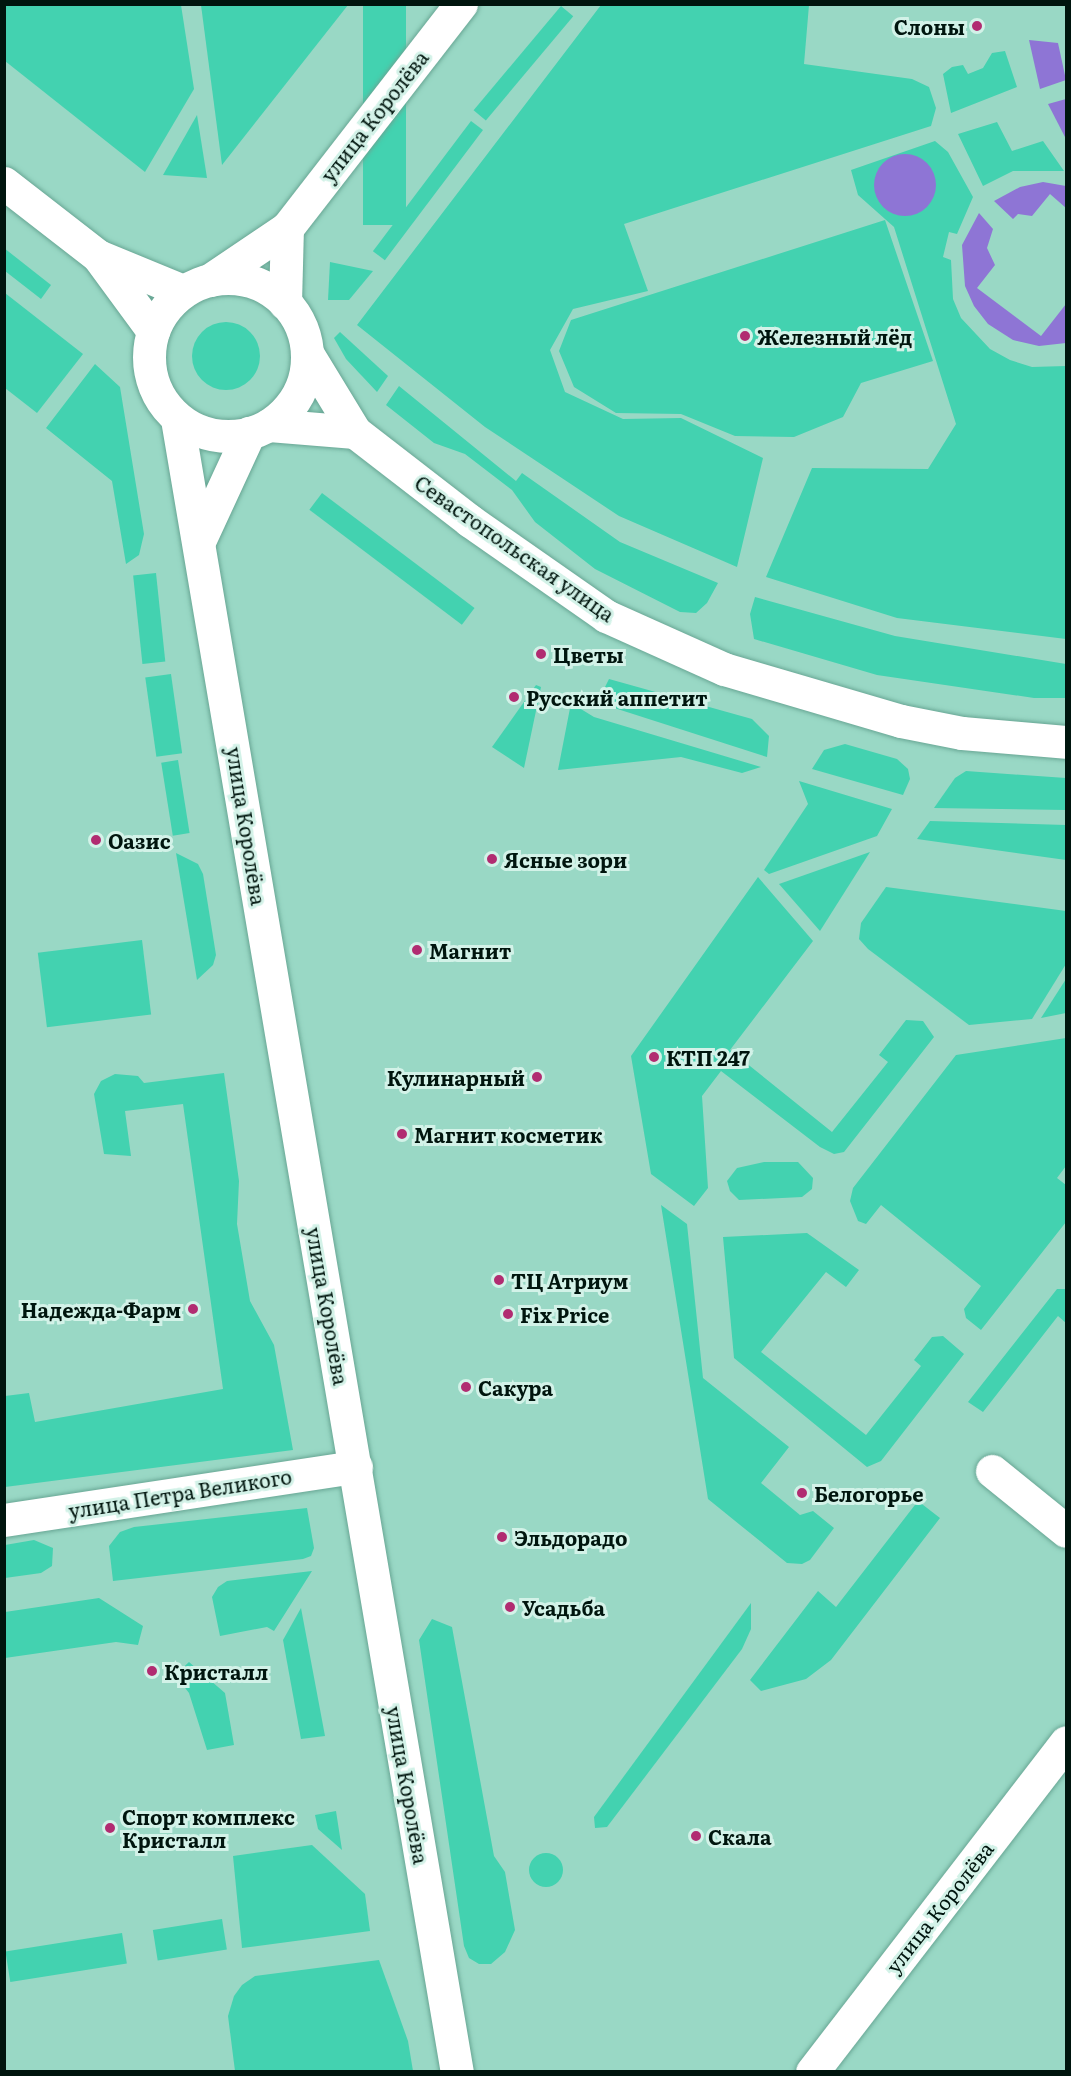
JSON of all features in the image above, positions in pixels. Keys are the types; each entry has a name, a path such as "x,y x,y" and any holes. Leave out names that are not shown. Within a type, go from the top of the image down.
{"main road":[{"name":"улица Королёва","path":"196,286 287,228 461,4"},
{"path":"4,183 98,256 153,330"},
{"path":"285,303 287,228"},
{"path":"98,256 196,286"},
{"path":"200,540 259,429 297,394 307,353 296,318 285,303 263,286 237,278 196,286 165,309 153,330 148,354 151,378 161,401 177,419 199,431 224,436 259,429 355,432"},
{"name":"Севастопольская улица","path":"307,353 355,432 470,521 606,616 724,669 901,721 962,733 1066,742"},
{"name":"улица Королёва","path":"177,419 200,540 457,2072"},
{"name":"улица Петра Великого","path":"4,1520 356,1467"},
{"path":"992,1471 1066,1531"},
{"name":"улица Королёва","path":"812,2072 1066,1742"}],"green space":[{"path":"4,5 181,5 194,89 145,172 5,61"},
{"path":"201,5 348,5 222,165"},
{"path":"363,5 406,5 406,225 363,225"},
{"path":"601,5 809,5 804,64 912,79 929,87 936,108 931,126 624,224 648,291 573,309 550,350 565,392 623,419 681,418 763,458 737,567 619,516 485,427 357,325"},
{"path":"561,6 573,16 486,120 474,110"},
{"path":"1005,51 1017,87 951,113 943,74 952,67 963,65 968,74 983,68 992,53"},
{"path":"197,115 207,178 163,175"},
{"path":"471,121 483,130 385,260 373,251"},
{"path":"997,122 1012,151 1043,141 1064,171 1013,171 983,186 958,134"},
{"path":"935,141 948,152 973,197 957,234 949,232 943,257 951,260 953,299 961,318 990,349 1010,360 1032,367 1066,366 1066,639 897,618 766,577 812,468 928,469 956,424 894,227 858,195 851,170"},
{"name":"Железный лёд","path":"885,220 933,361 861,383 843,417 794,437 735,436 681,414 616,413 574,387 559,351 571,320"},
{"path":"4,248 51,285 41,299 5,271"},
{"path":"330,262 373,271 349,300 328,300"},
{"path":"5,293 83,354 37,413 5,388"},
{"path":"226,322 239,324 250,332 258,343 260,356 258,369 250,380 239,388 226,390 213,388 202,380 194,369 192,356 194,343 202,332 213,324"},
{"path":"340,332 388,376 377,392 346,359 334,338"},
{"path":"95,364 120,387 144,534 139,555 126,564 112,481 46,428"},
{"path":"399,386 516,481 522,473 620,542 718,583 707,603 696,613 680,612 595,569 535,522 512,490 465,454 434,443 386,405"},
{"path":"322,493 475,608 462,625 309,510"},
{"path":"156,573 165,662 142,664 133,575"},
{"path":"755,597 895,636 1066,664 1066,698 1034,698 877,675 754,639 750,614"},
{"path":"171,674 182,753 156,757 145,678"},
{"path":"609,679 752,719 769,736 767,757 605,705 603,691"},
{"path":"536,685 541,687 524,768 492,747"},
{"path":"571,703 594,717 761,767 742,773 681,757 558,770"},
{"path":"845,744 897,759 908,769 910,779 903,795 812,769 824,750"},
{"path":"178,760 190,833 173,836 161,763"},
{"path":"966,771 1066,778 1066,810 934,808 955,778"},
{"path":"799,781 892,809 877,836 769,874 764,870 808,804"},
{"path":"930,821 1066,825 1066,860 917,839"},
{"path":"870,852 820,931 779,884"},
{"path":"176,853 198,864 203,874 216,955 213,965 197,980"},
{"path":"758,877 813,941 730,1050 832,1132 888,1062 879,1055 906,1020 923,1021 934,1037 844,1152 834,1154 820,1147 721,1071 702,1096 708,1188 694,1206 651,1174 631,1056"},
{"path":"886,887 1066,911 1066,964 1032,1019 969,1025 868,949 859,939 861,923"},
{"path":"142,940 151,1014 47,1027 38,953"},
{"path":"1066,979 1066,1013 1041,1018"},
{"path":"1066,1038 1066,1166 1057,1178 1066,1185 1066,1222 981,1330 966,1318 964,1309 981,1286 881,1205 866,1224 858,1221 850,1201 853,1188 956,1055"},
{"path":"224,1073 239,1181 237,1224 250,1301 274,1345 293,1450 5,1487 5,1396 29,1393 35,1422 223,1389 183,1104 125,1111 131,1156 104,1154 94,1094 101,1081 115,1074 138,1076 144,1083"},
{"path":"764,1162 798,1162 813,1178 812,1189 802,1197 739,1200 730,1191 727,1181 737,1168"},
{"path":"661,1205 687,1224 703,1378 789,1447 761,1483 800,1515 813,1511 834,1528 810,1560 802,1564 787,1563 708,1499"},
{"path":"807,1233 859,1270 846,1287 826,1272 761,1352 866,1435 921,1366 914,1360 932,1337 943,1336 964,1354 881,1461 867,1467 734,1358 723,1237"},
{"path":"1057,1289 1066,1289 1066,1323 1058,1316 983,1412 968,1402"},
{"path":"918,1501 940,1518 831,1660 806,1679 761,1691 750,1680 818,1591 836,1607"},
{"path":"307,1508 314,1548 311,1556 303,1559 113,1581 109,1546 120,1532 134,1527"},
{"path":"34,1540 53,1548 52,1566 41,1573 5,1578 5,1545"},
{"path":"312,1571 274,1631 267,1627 220,1636 212,1597 218,1587 227,1581"},
{"path":"99,1598 143,1626 138,1645 116,1642 5,1658 5,1612"},
{"path":"751,1603 751,1629 742,1649 607,1827 595,1828 594,1817"},
{"path":"301,1608 325,1736 301,1739 283,1640"},
{"path":"432,1619 452,1627 494,1856 505,1872 515,1930 505,1952 491,1964 479,1964 469,1958 464,1946 419,1640"},
{"path":"189,1662 225,1693 234,1745 207,1750 189,1693 175,1675"},
{"path":"336,1811 342,1850 318,1829 315,1815"},
{"path":"312,1845 365,1894 370,1931 242,1948 233,1856"},
{"path":"546,1853 558,1858 563,1870 558,1882 546,1887 534,1882 529,1870 534,1858"},
{"path":"222,1919 227,1950 158,1961 153,1930"},
{"path":"122,1933 127,1964 10,1982 5,1951"},
{"path":"379,1960 408,2041 413,2071 235,2071 228,2016 234,1996 242,1985 255,1976"}],"shaded area":[{"path":"1029,40 1058,43 1066,80 1040,89"},
{"path":"1066,99 1066,139 1048,104"},
{"path":"899,154 911,154 927,163 934,173 936,185 934,197 927,207 911,216 899,216 888,211 879,202 874,191 874,179 879,168 888,159"},
{"path":"1043,182 1066,186 1066,208 1050,194 1032,216 1018,214 1013,219 994,201 1020,187"},
{"path":"979,213 993,229 987,248 995,265 977,288 1041,336 1066,304 1066,343 1039,346 1013,340 988,324 974,306 965,286 962,245"}],"place":[{"name":"Слоны","path":"977,26"},
{"name":"Железный лёд","path":"745,336"},
{"name":"Цветы","path":"541,654"},
{"name":"Русский аппетит","path":"514,697"},
{"name":"Оазис","path":"96,840"},
{"name":"Ясные зори","path":"492,859"},
{"name":"Магнит","path":"417,950"},
{"name":"КТП 247","path":"654,1057"},
{"name":"Кулинарный","path":"537,1077"},
{"name":"Магнит косметик","path":"402,1134"},
{"name":"ТЦ Атриум","path":"499,1280"},
{"name":"Надежда-Фарм","path":"193,1309"},
{"name":"Fix Price","path":"508,1314"},
{"name":"Сакура","path":"466,1387"},
{"name":"Белогорье","path":"802,1493"},
{"name":"Эльдорадо","path":"502,1537"},
{"name":"Усадьба","path":"510,1607"},
{"name":"Кристалл","path":"152,1671"},
{"name":"Спорт комплекс Кристалл","path":"110,1828"},
{"name":"Скала","path":"696,1836"}]}
